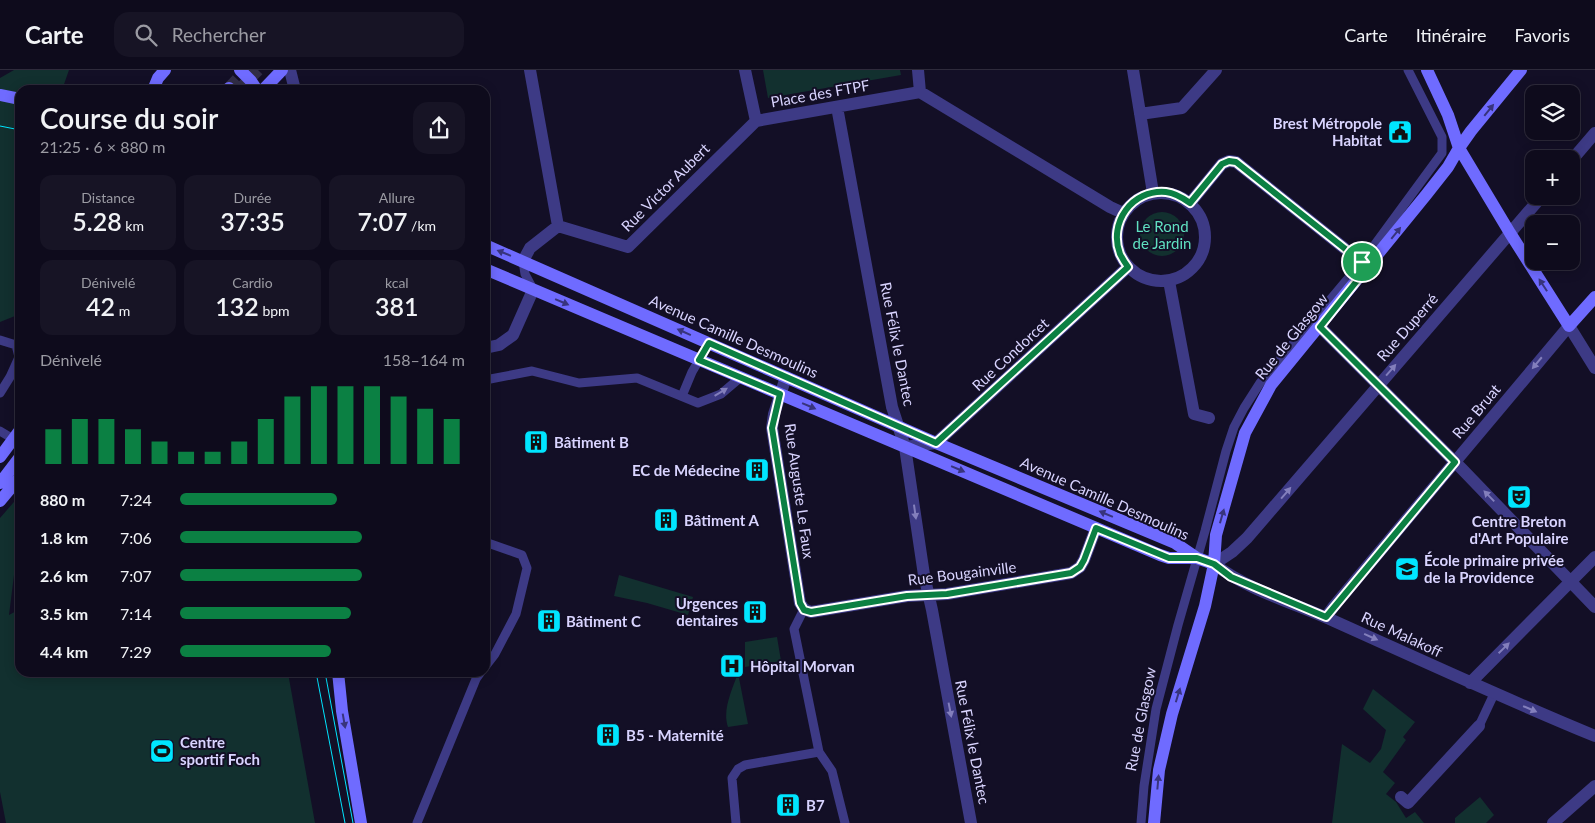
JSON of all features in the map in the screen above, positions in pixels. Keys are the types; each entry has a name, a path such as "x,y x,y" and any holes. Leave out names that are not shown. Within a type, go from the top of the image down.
{"main road":[{"path":"156,85 158,78 165,70"},
{"path":"240,70 254,85"},
{"path":"268,85 282,70"},
{"path":"1427,70 1448,116 1459,148 1569,326"},
{"name":"Rue de Glasgow","path":"1154,823 1159,770 1172,714 1205,606 1213,569 1216,535 1246,433 1271,384 1320,327 1365,264 1446,170 1459,148 1522,70"},
{"path":"0,95 15,98"},
{"name":"Avenue Camille Desmoulins","path":"490,247 936,443 1175,543 1197,558"},
{"name":"Avenue Camille Desmoulins","path":"490,271 1169,558 1197,558"},
{"name":"Rue Bruat","path":"1569,326 1595,296"},
{"path":"0,457 15,442"},
{"path":"0,470 15,444"},
{"path":"0,483 15,464"},
{"path":"0,501 15,483"},
{"path":"1197,558 1213,569"},
{"path":"339,677 342,711 361,823"}],"street":[{"path":"290,70 293,85"},
{"path":"523,261 530,248 558,226 530,70"},
{"name":"Place des FTPF","path":"745,70 756,121 920,92"},
{"path":"918,70 920,92 1110,207 1123,213"},
{"path":"1133,70 1153,193"},
{"path":"1140,114 1182,108 1216,70"},
{"name":"Rue Félix le Dantec","path":"838,107 897,426 905,447 928,594 972,823"},
{"name":"Rue Victor Aubert","path":"558,226 628,247 756,121"},
{"path":"1580,150 1595,133"},
{"path":"1190,203 1222,164 1229,161 1236,162 1365,264"},
{"path":"1166,192 1179,196 1190,203 1200,214 1205,227 1206,242 1202,255 1194,267 1182,276 1169,281 1154,281 1140,276 1128,267 1120,255 1116,241 1117,226 1123,213 1136,200 1153,193 1166,192"},
{"name":"Rue Duperré","path":"1213,569 1247,538 1534,205"},
{"name":"Rue Condorcet","path":"936,443 1128,267"},
{"path":"1169,281 1194,414 1210,418"},
{"path":"490,347 499,345 513,335 533,290"},
{"path":"1569,326 1595,368"},
{"name":"Rue Bruat","path":"1326,617 1569,326"},
{"path":"1320,327 1455,462 1595,607"},
{"name":"Rue Auguste Le Faux","path":"786,377 772,428 800,603 804,610"},
{"path":"905,447 936,443"},
{"name":"Rue Bougainville","path":"804,610 811,612 907,596 947,594 1071,573 1080,567 1084,560 1096,528"},
{"path":"1470,683 1595,557"},
{"name":"Rue Malakoff","path":"1213,569 1326,617 1494,694 1595,736"},
{"path":"1401,796 1408,803 1479,726"},
{"path":"1553,823 1595,786"}],"lane":[{"name":"Rue de Glasgow","path":"1141,823 1144,786 1156,709 1226,451 1244,408 1260,382 1365,264 1442,153 1442,137 1408,70"},
{"path":"523,261 525,274 533,290"},
{"path":"0,340 15,345"},
{"path":"682,396 709,343"},
{"path":"0,393 15,364"},
{"path":"490,379 532,371 579,383 637,378 698,403 721,394 740,377"},
{"path":"0,432 15,438"},
{"path":"490,544 522,555 528,568 516,614 490,661"},
{"path":"804,610 794,629 819,752 832,772 844,823"},
{"path":"417,823 477,677"},
{"path":"1479,726 1494,694"},
{"path":"736,823 732,778 738,769 819,752"}],"green space":[{"path":"14,70 69,70 64,85 15,85 15,316 0,322 0,78"},
{"path":"763,70 900,70 901,75 768,98"},
{"name":"Le Rond de Jardin","path":"1158,212 1166,212 1178,218 1184,234 1178,250 1166,256 1158,256 1146,250 1140,238 1140,230 1146,218"},
{"name":"Centre sportif Foch","path":"15,501 15,567 9,615 15,612 15,677 289,677 315,823 6,823 0,792 0,518"},
{"path":"619,575 693,597 688,615 614,596"},
{"path":"777,637 781,661 745,667 745,642"},
{"path":"738,673 748,724 728,727 726,720 727,707"},
{"path":"1373,689 1415,722 1403,737 1406,740 1383,772 1395,783 1386,794 1396,802 1406,818 1415,812 1424,823 1332,823 1342,744 1370,763 1381,749 1386,730 1363,709"},
{"path":"1480,797 1494,815 1486,823 1455,823 1455,818"}],"tunnel":[{"path":"232,85 246,70"},
{"path":"244,85 258,70"}],"tram line":[{"path":"0,126 15,129"},
{"path":"317,677 345,823"},
{"path":"326,677 353,823"}],"place":[{"name":"Brest Métropole Habitat","path":"1400,132"},
{"name":"Bâtiment B","path":"536,442"},
{"name":"EC de Médecine","path":"757,470"},
{"name":"Centre Breton d'Art Populaire","path":"1519,497"},
{"name":"Bâtiment A","path":"666,520"},
{"name":"École primaire privée de la Providence","path":"1407,569"},
{"name":"Urgences dentaires","path":"755,612"},
{"name":"Bâtiment C","path":"549,621"},
{"name":"Hôpital Morvan","path":"732,666"},
{"name":"B5 - Maternité","path":"608,735"},
{"name":"Centre sportif Foch","path":"162,751"},
{"name":"B7","path":"788,805"}],"route":[{"path":"1229,161 1236,162 1362,262 1368,267 1320,327 1455,462 1326,617 1231,577 1214,564 1197,558 1169,558 1096,528 1084,560 1080,567 1071,573 947,594 907,596 811,612 804,610 800,603 772,428 780,394 699,360 709,343 936,443 1128,267 1120,255 1116,241 1117,226 1123,213 1131,204 1141,197 1153,193 1166,192 1179,196 1190,203 1222,164 1229,161"}]}
